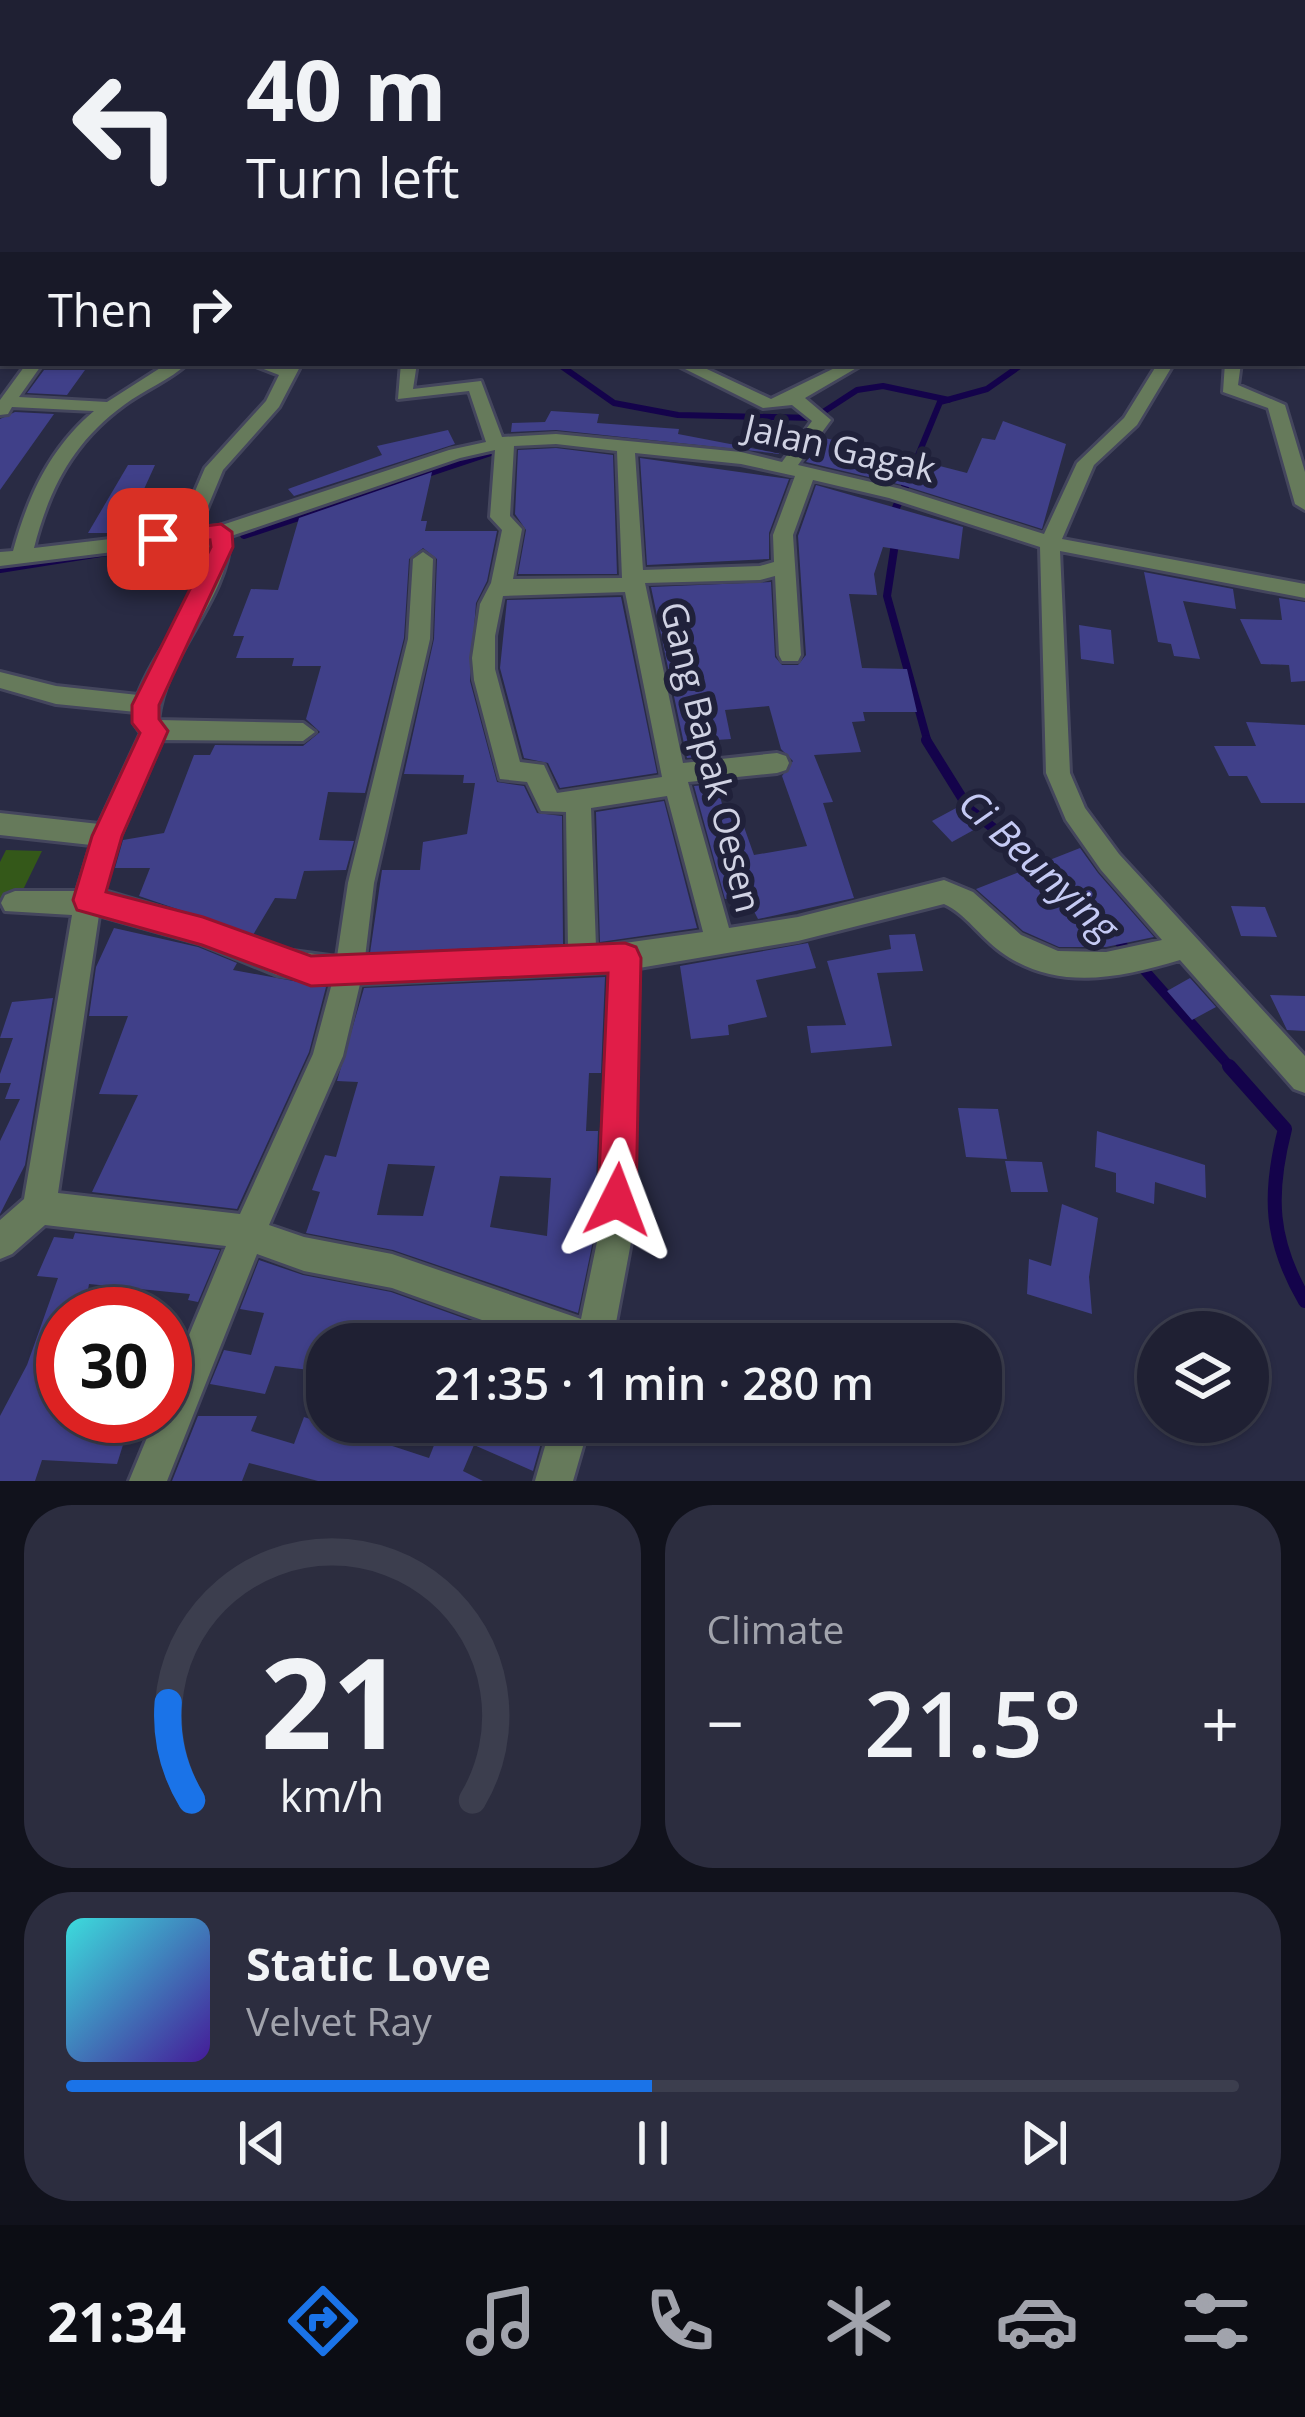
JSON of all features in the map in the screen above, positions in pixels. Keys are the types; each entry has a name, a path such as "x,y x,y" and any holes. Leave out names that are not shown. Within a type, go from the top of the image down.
{"street":[{"path":"4,403 33,366"},
{"path":"10,559 42,480 57,456 110,407 175,366"},
{"path":"409,366 404,395 475,386 500,443 500,517 512,529 502,586"},
{"path":"687,366 758,402 793,397 851,366"},
{"path":"1164,366 1132,421 1086,463 1050,543 1058,773 1075,813 1109,862 1305,1078"},
{"path":"1233,366 1229,388 1275,403 1299,452 1305,504"},
{"path":"185,536 214,468 273,403 292,368"},
{"path":"790,655 783,535 797,470 822,419 793,397"},
{"path":"4,403 110,407"},
{"name":"Jalan Gagak","path":"10,559 221,532 500,443 556,439 797,470 894,493 1050,543 1305,591"},
{"name":"Gang Bapak Oesen","path":"626,447 632,581 676,779 719,941"},
{"path":"221,532 222,547 201,599 174,640 146,705 146,723 154,731 303,732"},
{"path":"148,1481 248,1234 328,1056 349,972 361,883 419,639 423,559"},
{"path":"777,763 548,803 535,772 509,772 507,737 498,727 484,674 483,636 493,592 502,586 760,573 782,567"},
{"path":"0,680 56,695 146,705"},
{"path":"0,1242 39,1208 88,900 107,836 154,731"},
{"path":"578,801 582,963"},
{"path":"0,824 107,836"},
{"path":"15,903 88,900 203,932 277,962 349,972 625,958 952,892 1001,938 1046,965 1125,963 1184,946"},
{"path":"598,1323 615,1237 625,958"},
{"path":"39,1208 248,1234 304,1254 392,1271 538,1323"},
{"path":"554,1481 565,1443"}],"green space":[{"path":"6,850 42,851 18,900 0,900 0,862"}],"building":[{"path":"44,370 85,370 67,395 27,393"},
{"path":"551,411 599,414 597,423 679,429 678,434 782,454 556,430 511,432 512,423 545,422"},
{"path":"15,412 54,414 0,490 0,419"},
{"path":"1003,421 1066,444 1042,529 902,485 806,462 824,438 839,441 832,455 883,467 889,453 967,473 982,438 995,440"},
{"path":"448,430 455,444 294,496 288,489 382,455 377,446"},
{"path":"556,448 613,455 617,574 518,574 526,530 515,514 518,450"},
{"path":"640,458 789,479 769,533 769,559 647,565"},
{"path":"128,465 155,465 124,533 88,533"},
{"path":"432,472 421,521 427,521 425,531 497,531 487,581 476,603 470,681 497,782 524,786 537,813 562,816 563,944 370,953 382,870 420,870 423,842 467,834 475,783 463,783 464,775 404,774 434,639 437,559 423,548 409,559 404,638 365,793 328,792 319,840 354,841 346,870 304,871 296,899 275,898 253,935 139,896 150,868 115,868 123,840 164,833 194,755 210,755 215,745 303,746 320,732 306,719 321,666 292,666 294,658 236,658 244,636 233,636 251,589 278,590 299,518"},
{"path":"816,485 963,527 959,559 883,547 874,574 877,595 849,594 862,668 907,669 917,712 863,712 865,721 852,722 861,752 814,755 833,802 823,803 854,898 758,919 746,896 725,899 694,786 717,784 725,816 739,813 754,855 807,846 782,776 793,761 781,749 769,706 725,710 731,739 716,740 718,755 687,758 651,587 771,582 775,657 782,665 798,665 806,655 798,536"},
{"path":"1144,572 1233,589 1236,609 1183,601 1200,659 1174,656 1171,644 1158,642"},
{"path":"621,597 657,773 560,788 548,763 524,758 500,668 507,600"},
{"path":"1279,598 1305,602 1305,681 1291,682 1289,665 1261,664 1240,619 1282,620"},
{"path":"1079,625 1111,630 1114,664 1081,659"},
{"path":"1246,722 1305,725 1305,803 1261,803 1247,776 1229,776 1214,746 1256,746"},
{"path":"664,801 697,928 600,942 596,812"},
{"path":"958,807 979,827 952,842 932,821"},
{"path":"1080,848 1154,937 1106,947 1059,947 1023,931 976,889"},
{"path":"1231,906 1265,907 1277,937 1241,936"},
{"path":"114,928 198,947 237,963 233,970 326,987 309,1052 237,1209 92,1192 138,1095 99,1094 128,1016 89,1016 96,967"},
{"path":"915,934 923,971 877,973 892,1046 811,1053 807,1026 846,1025 827,961 891,949 889,935"},
{"path":"808,943 816,968 756,980 767,1017 728,1025 729,1035 691,1039 680,966"},
{"path":"605,977 601,1073 589,1073 586,1131 598,1131 594,1236 578,1313 393,1250 306,1233 320,1192 312,1190 325,1155 336,1157 358,1082 337,1081 364,988","holes":["388,1164 435,1166 423,1216 377,1215","500,1176 551,1178 547,1236 490,1227"]},
{"path":"1190,978 1216,1007 1192,1020 1167,991"},
{"path":"1270,995 1305,996 1305,1031 1287,1030"},
{"path":"53,998 25,1165 0,1214 0,1141 20,1099 5,1099 11,1083 0,1083 0,1074 13,1038 0,1038 12,1002"},
{"path":"958,1108 998,1109 1007,1159 966,1157"},
{"path":"1097,1131 1205,1165 1206,1198 1155,1182 1154,1204 1116,1192 1116,1173 1095,1167"},
{"path":"1005,1161 1042,1162 1048,1192 1011,1192"},
{"path":"1062,1204 1098,1218 1089,1277 1092,1314 1027,1294 1029,1259 1051,1266"},
{"path":"75,1233 220,1250 198,1302 192,1301 192,1287 55,1287 58,1278 37,1276 54,1237 73,1239"},
{"path":"259,1260 303,1275 391,1292 477,1323 306,1323 306,1370 275,1366 265,1394 210,1384 224,1350 251,1355 264,1313 240,1309"},
{"path":"36,1340 36,1443 124,1443 117,1464 42,1460 35,1481 0,1481 0,1416"},
{"path":"198,1416 257,1416 251,1431 294,1444 304,1417 306,1443 383,1443 429,1458 435,1443 541,1443 533,1471 474,1445 463,1471 483,1481 318,1481 249,1463 242,1481 172,1481 187,1443 192,1443"}],"waterway":[{"path":"561,366 614,403 678,415 814,418 857,390 883,386 948,400"},
{"name":"Ci Beunying","path":"948,400 987,389 1020,366"},
{"name":"Ci Beunying","path":"905,487 940,402 948,400"},
{"path":"398,484 500,450"},
{"path":"244,535 398,484"},
{"path":"389,487 398,484"},
{"name":"Ci Beunying","path":"893,515 906,484"},
{"name":"Ci Beunying","path":"896,537 887,596 928,743"},
{"path":"0,569 113,551"},
{"name":"Ci Beunying","path":"926,740 969,809 1047,870"},
{"name":"Ci Beunying","path":"1115,937 1232,1069"},
{"name":"Ci Beunying","path":"1229,1066 1285,1129 1276,1175 1276,1217 1285,1258 1305,1301"}],"route":[{"path":"158,539 221,532 222,547 201,599 174,640 146,705 146,723 154,731 107,836 88,900 203,932 311,971 625,958 617,1200"}]}
